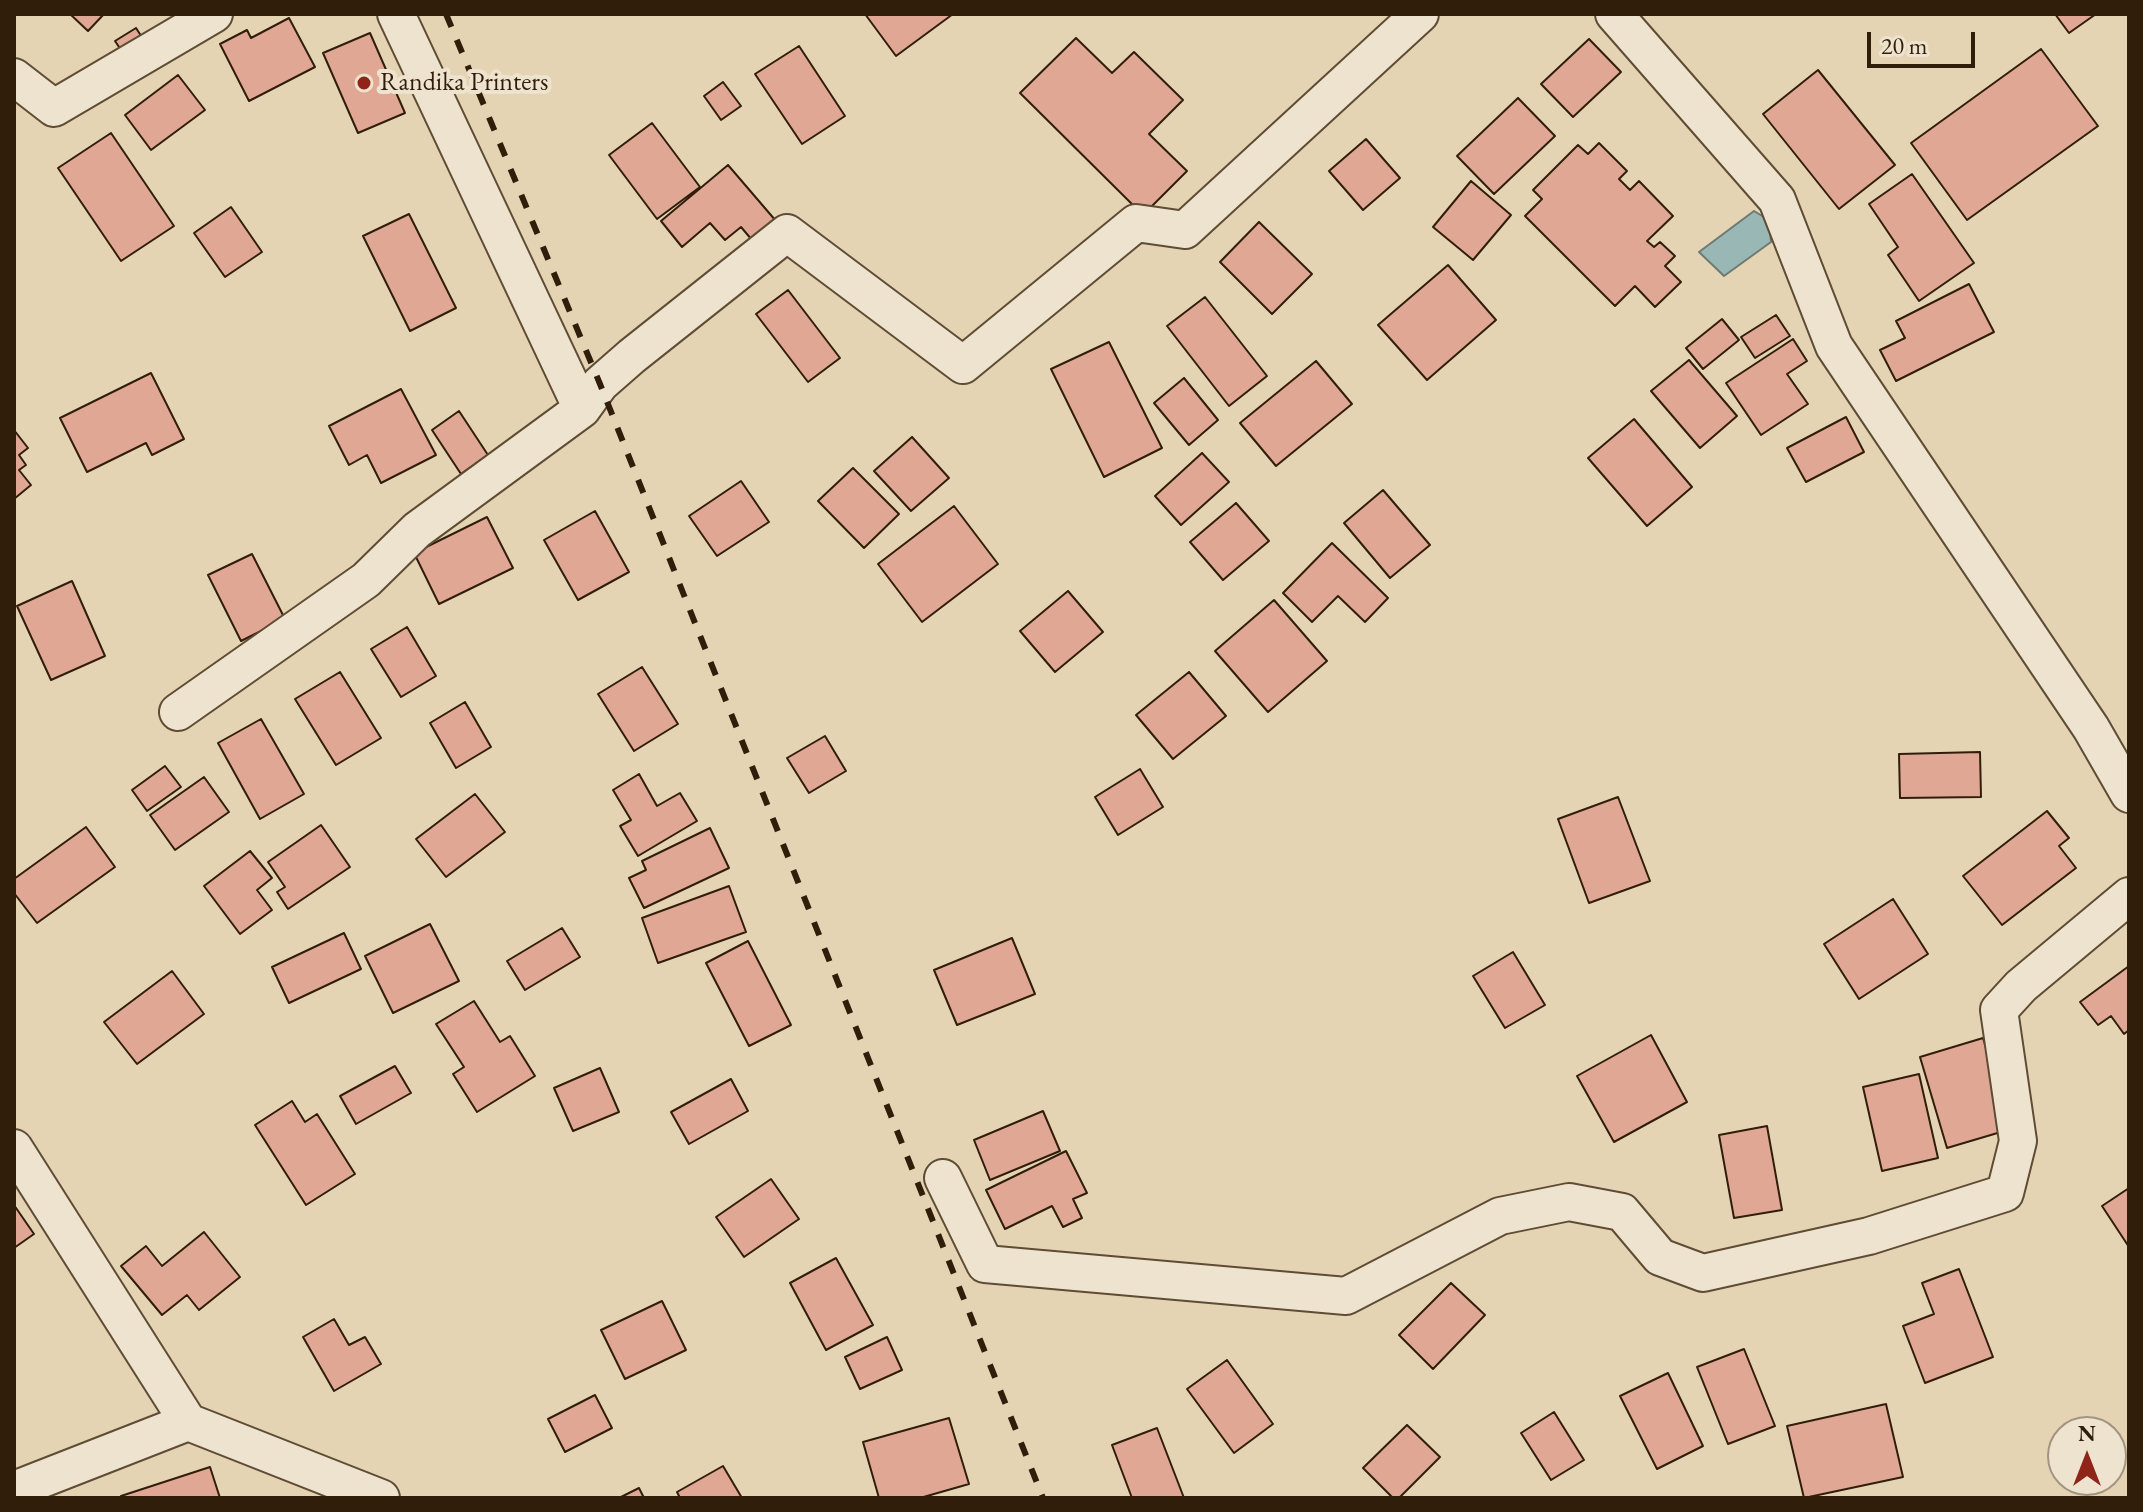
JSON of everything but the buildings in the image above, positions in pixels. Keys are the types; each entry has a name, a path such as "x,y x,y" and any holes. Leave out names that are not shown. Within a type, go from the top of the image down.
{"street":[{"path":"14,77 54,108 214,14"},
{"path":"396,14 582,409"},
{"path":"178,712 366,580 417,530 582,409 600,384 632,356 787,233 963,365 1136,223 1185,230 1420,14"},
{"path":"1614,14 1777,200 1834,346 2091,728 2129,794"},
{"path":"943,1178 985,1264 1346,1296 1500,1216 1569,1202 1622,1212 1660,1257 1703,1273 1869,1236 2005,1193 2018,1141 1999,1010 2021,986 2129,896"},
{"path":"14,1148 188,1422 381,1498"},
{"path":"14,1490 188,1422"}],"water":[{"path":"1754,211 1769,220 1771,242 1724,276 1699,252"}],"railway":[{"path":"446,14 600,384 1043,1498"}],"place":[{"name":"Randika Printers","path":"364,83"}]}
